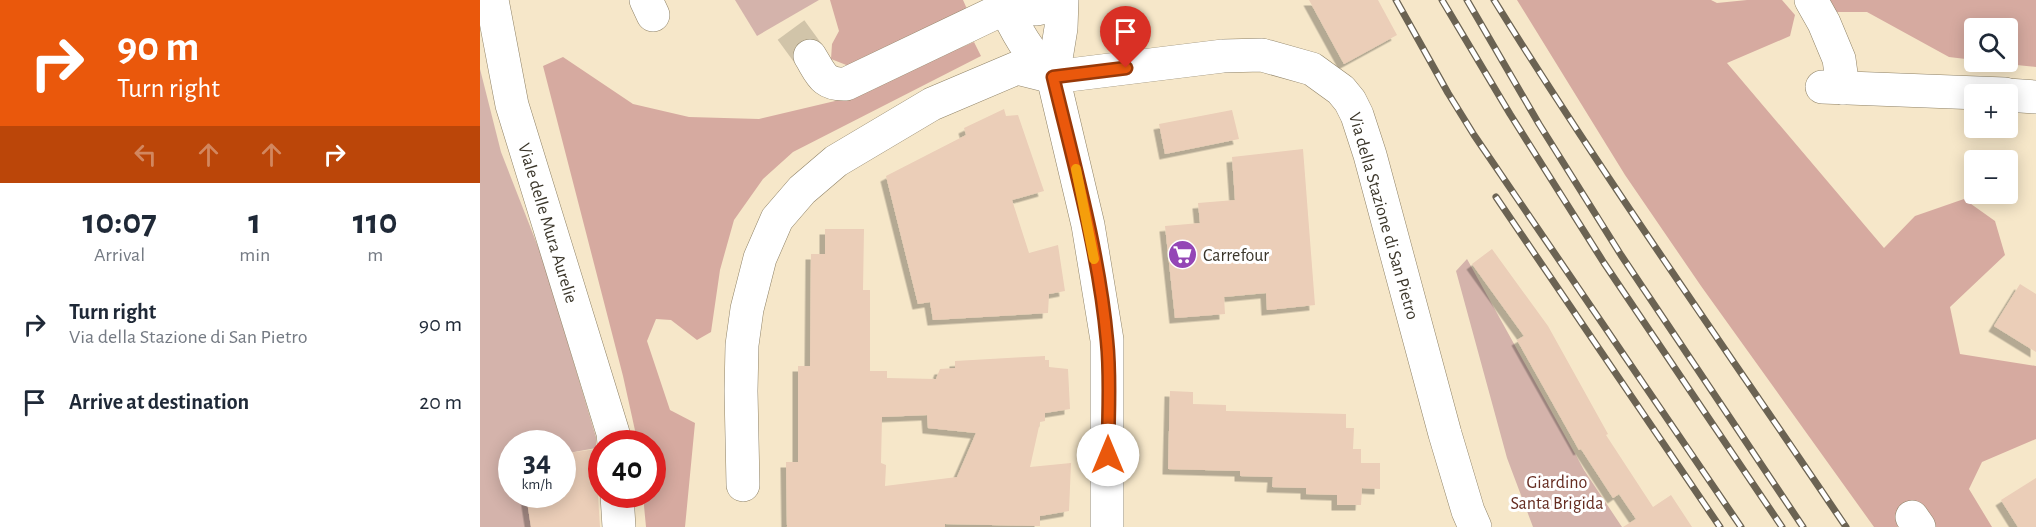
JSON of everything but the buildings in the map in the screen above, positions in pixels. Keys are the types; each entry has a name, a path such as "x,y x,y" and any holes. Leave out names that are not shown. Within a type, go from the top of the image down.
{"street":[{"name":"Viale delle Mura Aurelie","path":"492,0 512,105 612,430"},
{"path":"810,56 824,79 835,84 846,84 1003,4 1037,9 1046,7 1057,0"},
{"path":"1062,0 1061,28 1053,77 1086,214 1107,340 1107,527"},
{"path":"1811,0 1824,23 1839,59 1832,87 1964,93"},
{"path":"1003,4 1028,50 1053,77"},
{"name":"Via della Stazione di San Pietro","path":"1053,77 1223,56 1262,55 1311,69 1341,90 1357,115 1370,156 1445,434 1466,505 1475,527"},
{"path":"743,485 742,357 747,309 760,258 777,219 802,190 836,160 932,105 1017,68 1053,77"},
{"path":"2018,96 2036,97"},
{"path":"618,508 619,527"}],"green space":[{"path":"735,0 819,0 757,36"},
{"path":"480,69 501,152 542,257 594,430 588,430 588,449 576,452 576,430 498,430 498,508 528,508 531,527 480,527"},
{"name":"Giardino Santa Brigida","path":"1467,259 1584,470 1622,527 1533,527 1507,458 1456,271"}],"shaded area":[{"path":"830,0 963,0 967,9 854,68 831,59 832,44 839,31"},
{"path":"1517,0 1711,0 1717,3 1782,0 1795,15 1790,36 1727,63 1884,248 1915,216 1964,199 1964,204 1971,204 1995,221 2005,255 1950,307 1960,354 2036,366 2036,439 1982,462 1969,489 1992,527 1919,527 1912,517 1897,527 1874,527 1701,286 1625,175"},
{"path":"1821,0 2036,0 2036,67 2018,65 2018,18 1964,18 1964,59 1949,57 1867,12 1829,12"},
{"path":"974,42 981,56 793,152 763,179 734,220 720,270 711,332 697,340 671,320 656,319 647,341 670,410 695,423 685,527 646,527 644,508 666,508 666,430 635,430 543,66 563,57 633,104 689,117 759,119 835,101"}],"tunnel":[{"path":"791,30 810,56"}],"railway":[{"path":"1396,0 1474,135 1741,527"},
{"path":"1442,0 1510,114 1604,263 1782,527"},
{"path":"1467,0 1539,124 1621,255 1803,527"},
{"path":"1494,0 1623,199 1846,527"},
{"path":"1496,197 1720,527"}],"slow traffic":[{"path":"1076,169 1094,259"}],"place":[{"name":"Carrefour","path":"1182,255"}],"route":[{"path":"1108,455 1108,361 1105,323 1088,225 1053,77 1126,68"}]}
